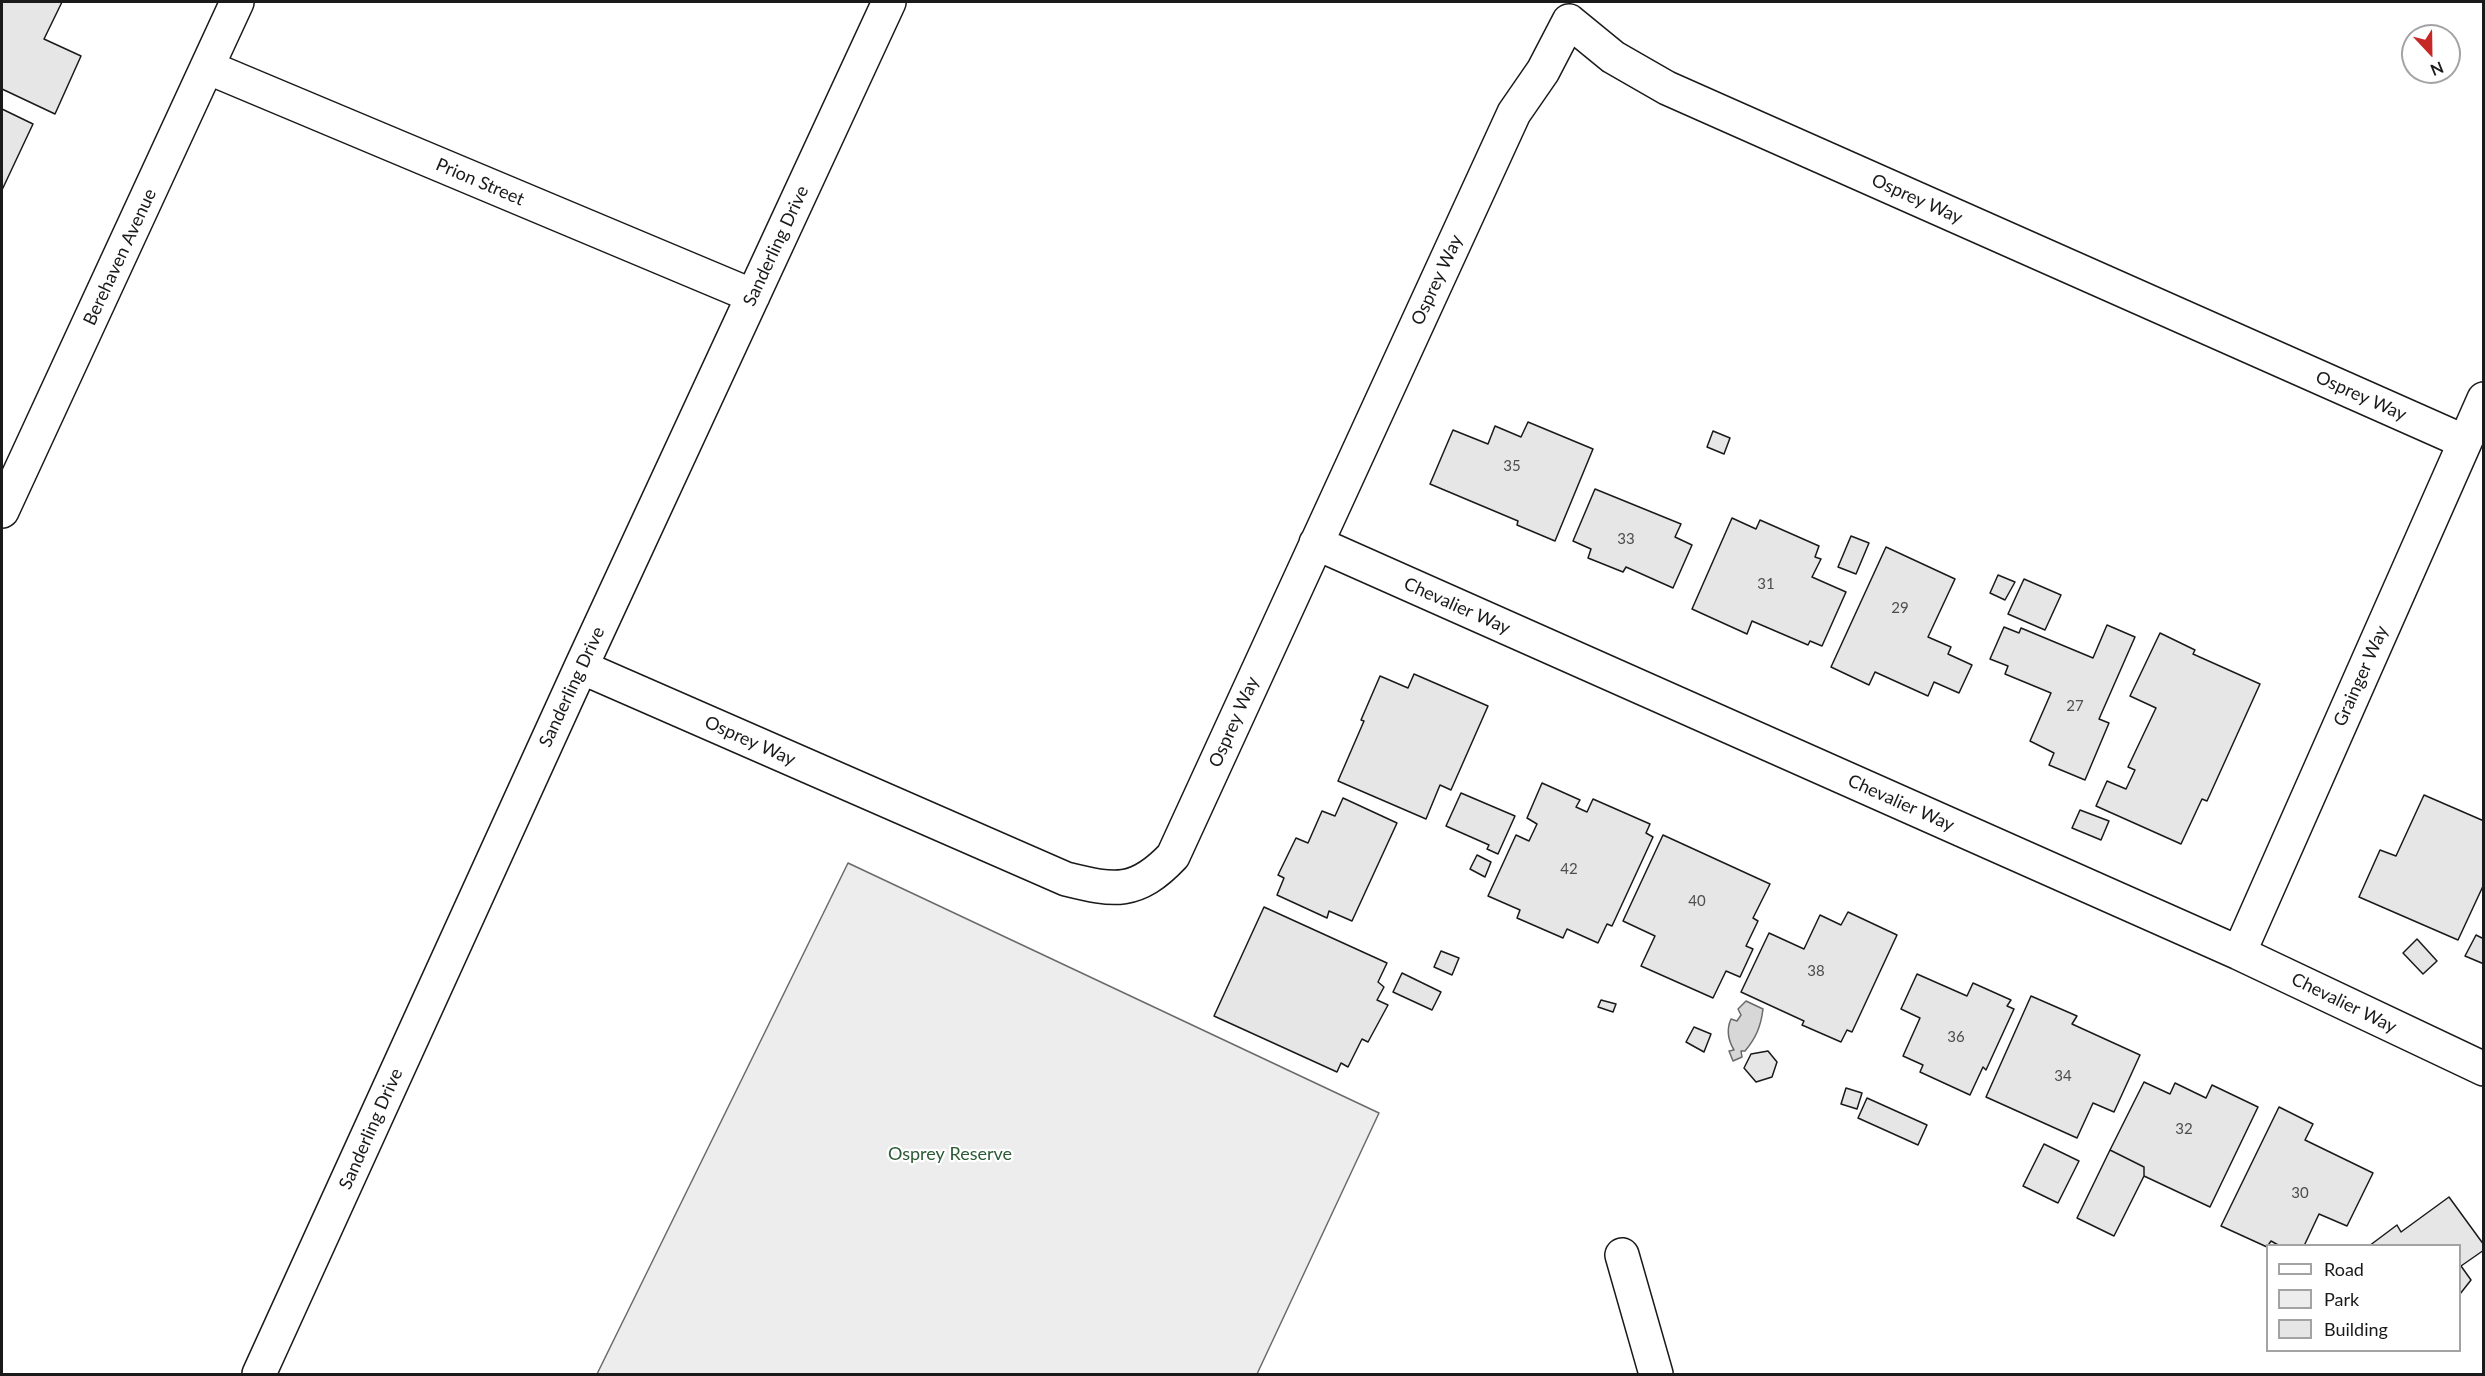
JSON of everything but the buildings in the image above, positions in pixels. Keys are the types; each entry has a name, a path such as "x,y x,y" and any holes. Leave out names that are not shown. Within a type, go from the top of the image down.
{"street":[{"name":"Berehaven Avenue","path":"2,511 237,2"},
{"name":"Sanderling Drive","path":"259,1374 581,667 889,2"},
{"name":"Osprey Way","path":"581,667 1066,879 1103,888 1133,886 1156,875 1173,856 1514,113 1543,71 1569,21 1612,57 1667,88 2463,441"},
{"name":"Prion Street","path":"207,67 753,296"},
{"name":"Grainger Way","path":"2239,953 2463,441 2484,399"},
{"name":"Chevalier Way","path":"1316,543 2239,953 2484,1069"},
{"path":"1622,1255 1656,1374"}],"green space":[{"name":"Osprey Reserve","path":"848,863 1379,1113 1257,1374 597,1374"}],"shaded area":[{"path":"1746,1001 1763,1009 1761,1021 1752,1041 1745,1051 1741,1051 1742,1057 1733,1061 1729,1051 1734,1050 1728,1031 1731,1019 1737,1021 1741,1015 1738,1009"}]}
